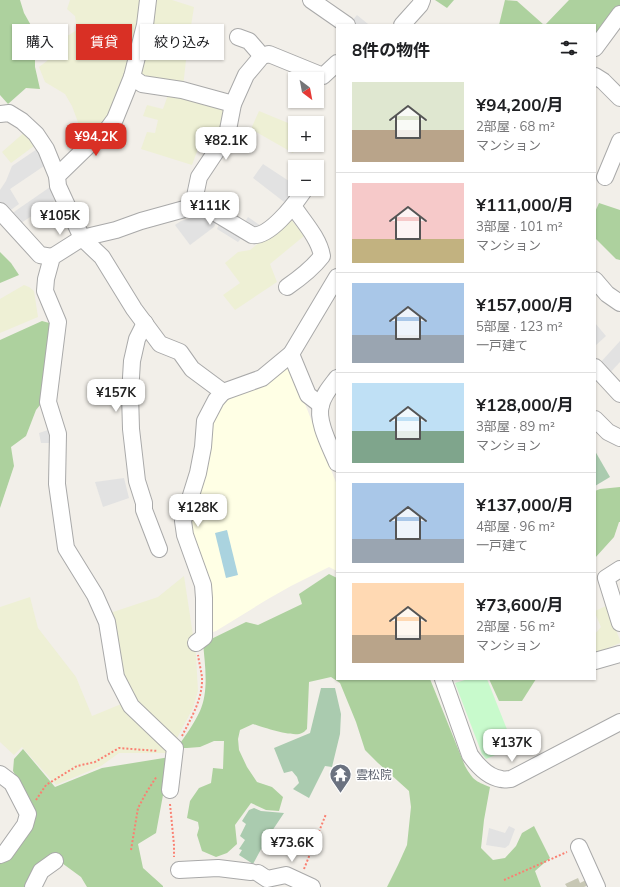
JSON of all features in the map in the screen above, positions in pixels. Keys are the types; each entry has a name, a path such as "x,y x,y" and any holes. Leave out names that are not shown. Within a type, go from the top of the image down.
{"street":[{"path":"57,176 90,144 107,130 115,120 132,77 145,25 148,0"},
{"path":"311,0 346,24"},
{"path":"403,24 420,5 422,0"},
{"path":"596,47 620,14"},
{"path":"238,37 249,42 262,56"},
{"path":"188,208 195,196 199,177 227,135 233,104 246,75 262,56 269,54 323,76 336,65"},
{"path":"132,77 142,84 182,90 233,104"},
{"path":"596,77 620,98"},
{"path":"0,114 8,113 22,121 36,134 46,149 57,176 58,186 82,238 102,257 134,309 160,344 180,352 192,369 224,392"},
{"path":"605,178 620,140"},
{"path":"170,790 175,748 131,706 116,677 107,622 94,595 66,548 57,484 58,434 48,402 58,322 45,291 46,279 52,257 82,238 116,230 141,221 202,205 252,234 263,234 279,221 300,196"},
{"path":"287,287 307,272 322,256 321,248 317,240 293,206"},
{"path":"0,211 40,254 52,257"},
{"path":"196,643 204,637 203,585 185,535 183,521 198,473 203,446 205,421 216,400 224,392 262,378 291,354 336,279"},
{"path":"596,281 607,294 620,304"},
{"path":"145,323 137,339 132,361 130,394 131,429 137,481 144,503 144,510 159,549"},
{"path":"291,354 308,395 320,405"},
{"path":"596,370 601,384 620,394"},
{"path":"336,380 320,405 319,414 321,424 336,461"},
{"path":"596,420 608,432 620,438"},
{"path":"620,569 606,578 620,623"},
{"path":"596,661 620,654"},
{"path":"443,680 470,755 482,769 491,776 500,779 511,779 620,722"},
{"path":"0,774 12,783 28,814 25,825 5,854 0,855"},
{"path":"579,847 597,887"},
{"path":"33,887 41,871 55,861"},
{"path":"179,870 218,868 254,872 267,878 286,875 312,887"}],"path":[{"path":"28,814 46,785 77,766 95,762 119,748 158,751 175,748 196,709 201,692 202,677 196,643"},
{"path":"130,850 138,808 161,771"},
{"path":"170,790 174,856 179,870"},
{"path":"303,870 326,814"},
{"path":"504,880 579,847"}],"shaded area":[{"path":"70,0 144,0 132,46 132,24 76,24 75,16 67,9"},
{"path":"150,0 172,0 194,7 191,24 147,24"},
{"path":"357,15 368,24 356,24 352,21"},
{"path":"76,31 76,60 128,60 113,118 86,144 72,106 65,94 45,82 39,67 48,60 68,60 68,36"},
{"path":"142,60 186,60 183,87 139,79"},
{"path":"169,92 225,106 221,129 210,148 199,146 192,165 141,149 147,132 155,133 158,120 143,116 147,105 163,109"},
{"path":"259,111 288,123 288,150 251,129"},
{"path":"26,131 38,143 11,163 2,152"},
{"path":"40,147 47,164 10,189 19,204 8,212 0,204 0,190 6,181 12,166"},
{"path":"263,164 288,180 288,196 295,196 288,205 253,178"},
{"path":"53,185 59,198 18,225 11,214"},
{"path":"210,213 218,219 214,227 190,245 175,225 181,221 193,217 203,217"},
{"path":"248,217 261,226 256,233 243,225"},
{"path":"290,218 304,236 270,264 277,282 235,310 223,295 240,283 225,263 238,252 250,250"},
{"path":"221,220 244,235 238,242 217,229"},
{"path":"24,285 34,291 38,317 0,333 0,299"},
{"path":"596,324 606,336 596,345"},
{"path":"620,341 620,362 608,375 599,364"},
{"path":"285,366 290,367 336,482 336,570 329,567 268,599 216,631 207,634 191,526 206,455 210,423 224,398"},
{"path":"48,430 51,443 41,443 39,433"},
{"path":"596,453 610,477 596,485"},
{"path":"124,478 129,498 103,507 95,482"},
{"path":"184,576 196,655 198,691 193,708 169,753 119,753 101,766 56,785 22,747 14,755 0,742 0,607 30,597 38,628 76,677 92,716 131,700 120,674 110,613 158,597"},
{"path":"606,606 620,643 596,653 596,633 601,627 596,615 596,611"},
{"path":"321,688 335,688 341,714 340,734 332,767 325,766 309,798 293,789 299,783 297,777 292,771 284,773 274,748 310,733"},
{"path":"254,808 261,811 284,813 266,840 253,864 239,855 242,850 239,849 245,840 240,836 246,824 242,821 249,810"},
{"path":"509,826 515,829 509,845 505,848 486,845 489,828 505,833"},
{"path":"578,878 580,883 588,879 589,885 584,887 567,887 565,884"}],"green space":[{"path":"0,0 20,0 24,13 30,24 12,24 12,60 35,60 40,89 26,88 8,104 0,95"},
{"path":"435,0 454,0 447,8"},
{"path":"505,0 517,1 543,24 499,24"},
{"path":"569,0 620,0 620,7 596,41 596,24 546,24"},
{"path":"599,203 620,210 620,260 616,259 596,239 596,210"},
{"path":"0,252 11,263 19,275 0,283"},
{"path":"42,321 53,324 44,400 36,410 26,436 11,447 14,466 0,508 0,340"},
{"path":"620,487 620,522 614,537 596,557 596,491"},
{"path":"329,574 336,578 336,680 430,680 465,766 475,780 490,787 481,848 493,860 505,858 516,846 522,833 534,826 550,858 535,871 541,887 387,887 407,845 411,807 409,791 365,750 356,722 340,683 331,677 309,682 307,729 303,733 285,733 253,724 240,730 238,739 239,750 247,767 257,782 272,787 283,797 279,811 266,810 251,803 235,825 237,844 227,853 216,857 202,851 197,835 199,828 198,822 187,818 190,801 199,788 211,783 213,768 223,769 224,741 214,741 200,747 177,748 195,721 205,695 206,678 203,643 246,622 258,625 302,604 299,594"},
{"path":"465,680 487,680 514,747 486,759 482,754 455,683"},
{"path":"489,680 535,680 522,701 499,701"},
{"path":"23,749 55,787 102,768 170,757 156,833 138,844 143,868 163,887 87,887 81,877 51,855 33,871 25,887 0,887 0,861 15,853 35,816 13,771 14,759"}],"water":[{"path":"227,530 238,575 226,578 215,533"}],"place":[{"name":"雲松院","path":"341,794"}]}
